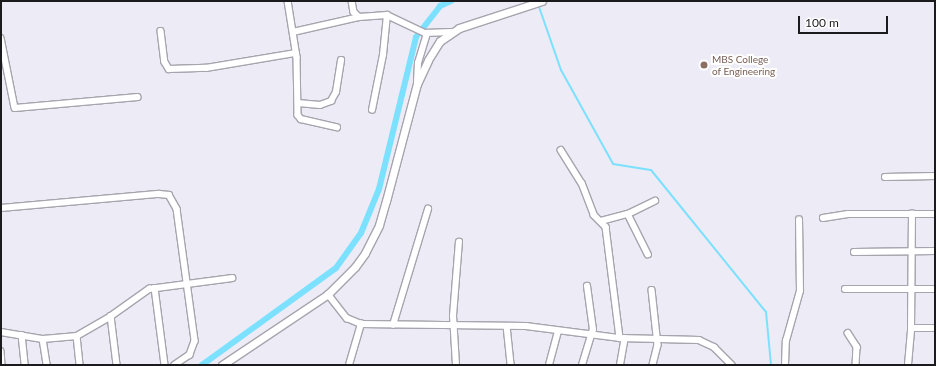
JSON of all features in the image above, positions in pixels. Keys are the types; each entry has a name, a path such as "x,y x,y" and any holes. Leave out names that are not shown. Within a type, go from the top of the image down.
{"street":[{"path":"288,1 296,53 298,103 301,118 337,127"},
{"path":"352,1 354,12 359,17"},
{"path":"293,32 359,17 386,15 425,33 451,32 542,1"},
{"path":"372,110 383,55 386,15"},
{"path":"162,31 165,62 169,69 206,68 296,53"},
{"path":"222,365 328,294 356,267 376,232 417,84 434,48 451,32"},
{"path":"417,84 418,63 425,33"},
{"path":"1,38 15,108 138,97"},
{"path":"298,103 320,105 331,101 336,92 341,60"},
{"path":"561,150 582,183 592,212 601,221 606,231 623,338 620,365"},
{"path":"885,177 935,176"},
{"path":"1,208 169,195 177,209 195,345 190,355 175,365"},
{"path":"601,221 628,214 655,201"},
{"path":"393,325 428,209"},
{"path":"628,214 648,254"},
{"path":"823,218 848,214 935,214"},
{"path":"908,365 911,328 910,288 912,214"},
{"path":"785,365 786,341 800,291 799,220"},
{"path":"456,365 453,326 459,242"},
{"path":"854,252 935,251"},
{"path":"1,332 43,339 77,336 111,316 145,291 188,283 232,278"},
{"path":"582,365 592,334 587,286"},
{"path":"155,288 165,365"},
{"path":"845,289 935,289"},
{"path":"652,290 658,338 653,365"},
{"path":"328,294 347,318 361,324 507,326 623,338 658,338 707,342 732,365"},
{"path":"111,316 118,365"},
{"path":"349,365 361,324"},
{"path":"507,326 511,365"},
{"path":"911,328 935,328"},
{"path":"549,365 558,331"},
{"path":"848,333 857,346 856,365"},
{"path":"22,335 25,365"},
{"path":"77,336 80,365"},
{"path":"43,339 46,365"},
{"path":"1,351 2,365"}],"waterway":[{"path":"202,365 336,268 361,233 379,189 416,37 440,6 451,1"},
{"path":"538,4 561,70 613,164 651,170 766,312 771,365"}],"place":[{"name":"MBS College of Engineering","path":"704,65"}]}
